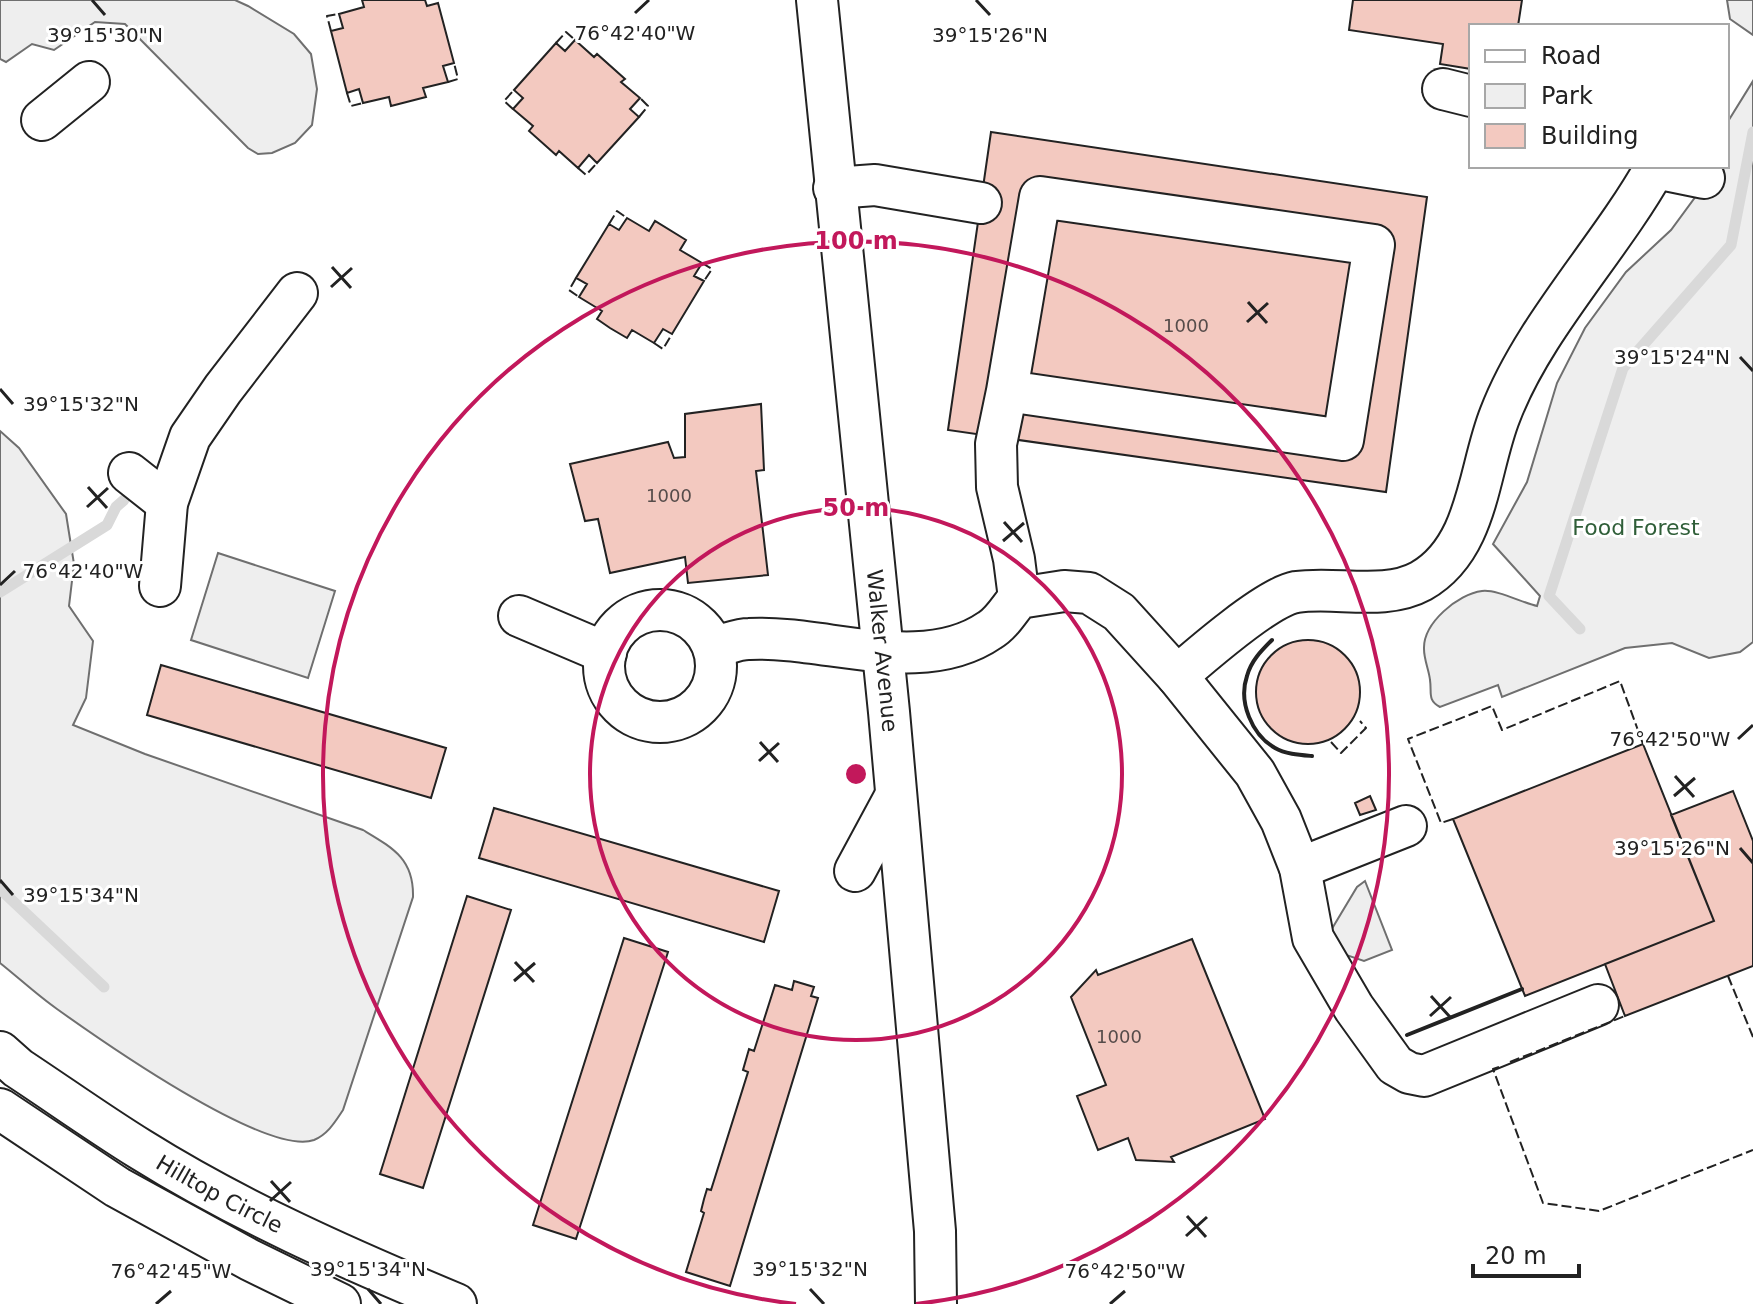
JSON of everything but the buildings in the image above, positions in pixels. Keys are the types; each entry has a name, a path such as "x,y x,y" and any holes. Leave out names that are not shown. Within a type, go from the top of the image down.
{"street":[{"name":"Walker Avenue","path":"817,0 896,795 935,1231 936,1304"},
{"path":"42,120 89,82"},
{"path":"1177,676 1218,641 1292,592 1329,589 1371,593 1419,582 1444,565 1455,553 1469,519 1500,415 1530,354 1634,205 1654,168"},
{"path":"1659,168 1704,178"},
{"path":"834,188 875,185 981,203"},
{"path":"1007,391 1343,440 1374,245 1040,197 996,444 997,487 1014,559 1019,598"},
{"path":"160,586 167,503 190,437 297,293"},
{"path":"129,473 167,503"},
{"path":"713,647 748,639 881,651 934,650 967,644 993,629 1019,598 1064,591 1089,593 1119,612 1177,676 1255,773 1281,820 1300,868 1313,938 1354,1008 1395,1065 1409,1073 1424,1076 1598,1005"},
{"path":"667,611 687,617 703,630 713,647 716,671 709,694 687,716 672,721 640,719 626,711 607,685 604,669 606,653 614,634 628,620 647,612 667,611"},
{"path":"519,616 606,653"},
{"path":"855,871 896,795"},
{"path":"1300,868 1406,826"},
{"name":"Hilltop Circle","path":"0,1052 18,1068 141,1149 269,1220 456,1304"},
{"name":"Hilltop Circle","path":"0,1109 117,1187 250,1260 340,1304"}],"green space":[{"path":"0,0 235,0 294,34 311,54 317,89 312,125 295,143 272,153 258,154 248,148 125,24 95,22 54,50 32,44 6,62 0,59"},
{"path":"1727,0 1753,0 1753,35 1730,19"},
{"name":"Food Forest","path":"1753,81 1753,642 1740,652 1709,658 1672,643 1625,648 1502,697 1498,685 1440,707 1432,699 1424,653 1429,629 1453,604 1482,591 1537,606 1540,596 1493,544 1527,482 1557,383 1585,328 1626,272 1671,230 1707,181 1711,168 1729,168 1729,120"},
{"path":"0,431 19,448 66,514 74,564 69,606 93,641 86,698 73,725 145,754 363,830 400,856 410,873 413,897 343,1110 327,1131 314,1140 291,1140 260,1131 183,1092 78,1024 0,963"},
{"path":"218,553 335,591 308,678 191,640"},
{"path":"1365,881 1392,950 1364,961 1346,955 1330,932 1357,887"}],"waterway":[{"path":"1580,629 1549,596 1623,368 1731,245 1753,132"},
{"path":"0,592 107,525 116,507 124,500"},
{"path":"0,889 104,987"}],"fence":[{"path":"331,31 327,16 339,14"},
{"path":"556,43 566,32 575,40"},
{"path":"448,82 458,79 454,63"},
{"path":"513,109 504,101 514,90"},
{"path":"347,93 351,106 363,103"},
{"path":"639,117 648,106 640,98"},
{"path":"578,168 586,175 597,163"},
{"path":"609,224 617,211 627,218"},
{"path":"702,263 712,269 704,281"},
{"path":"576,278 569,290 579,297"},
{"path":"654,343 663,349 672,334"},
{"path":"1453,819 1441,823 1408,739 1492,706 1502,730 1620,681 1643,744"},
{"path":"1331,742 1341,753 1366,728 1360,721"},
{"path":"1728,976 1753,1037"},
{"path":"1510,1062 1625,1016"},
{"path":"1499,1067 1493,1069 1543,1203 1599,1211 1753,1150"}],"wall":[{"path":"1272,640 1260,652 1247,676 1244,696 1249,717 1260,735 1275,748 1312,756"},
{"path":"1407,1035 1522,989"}]}
